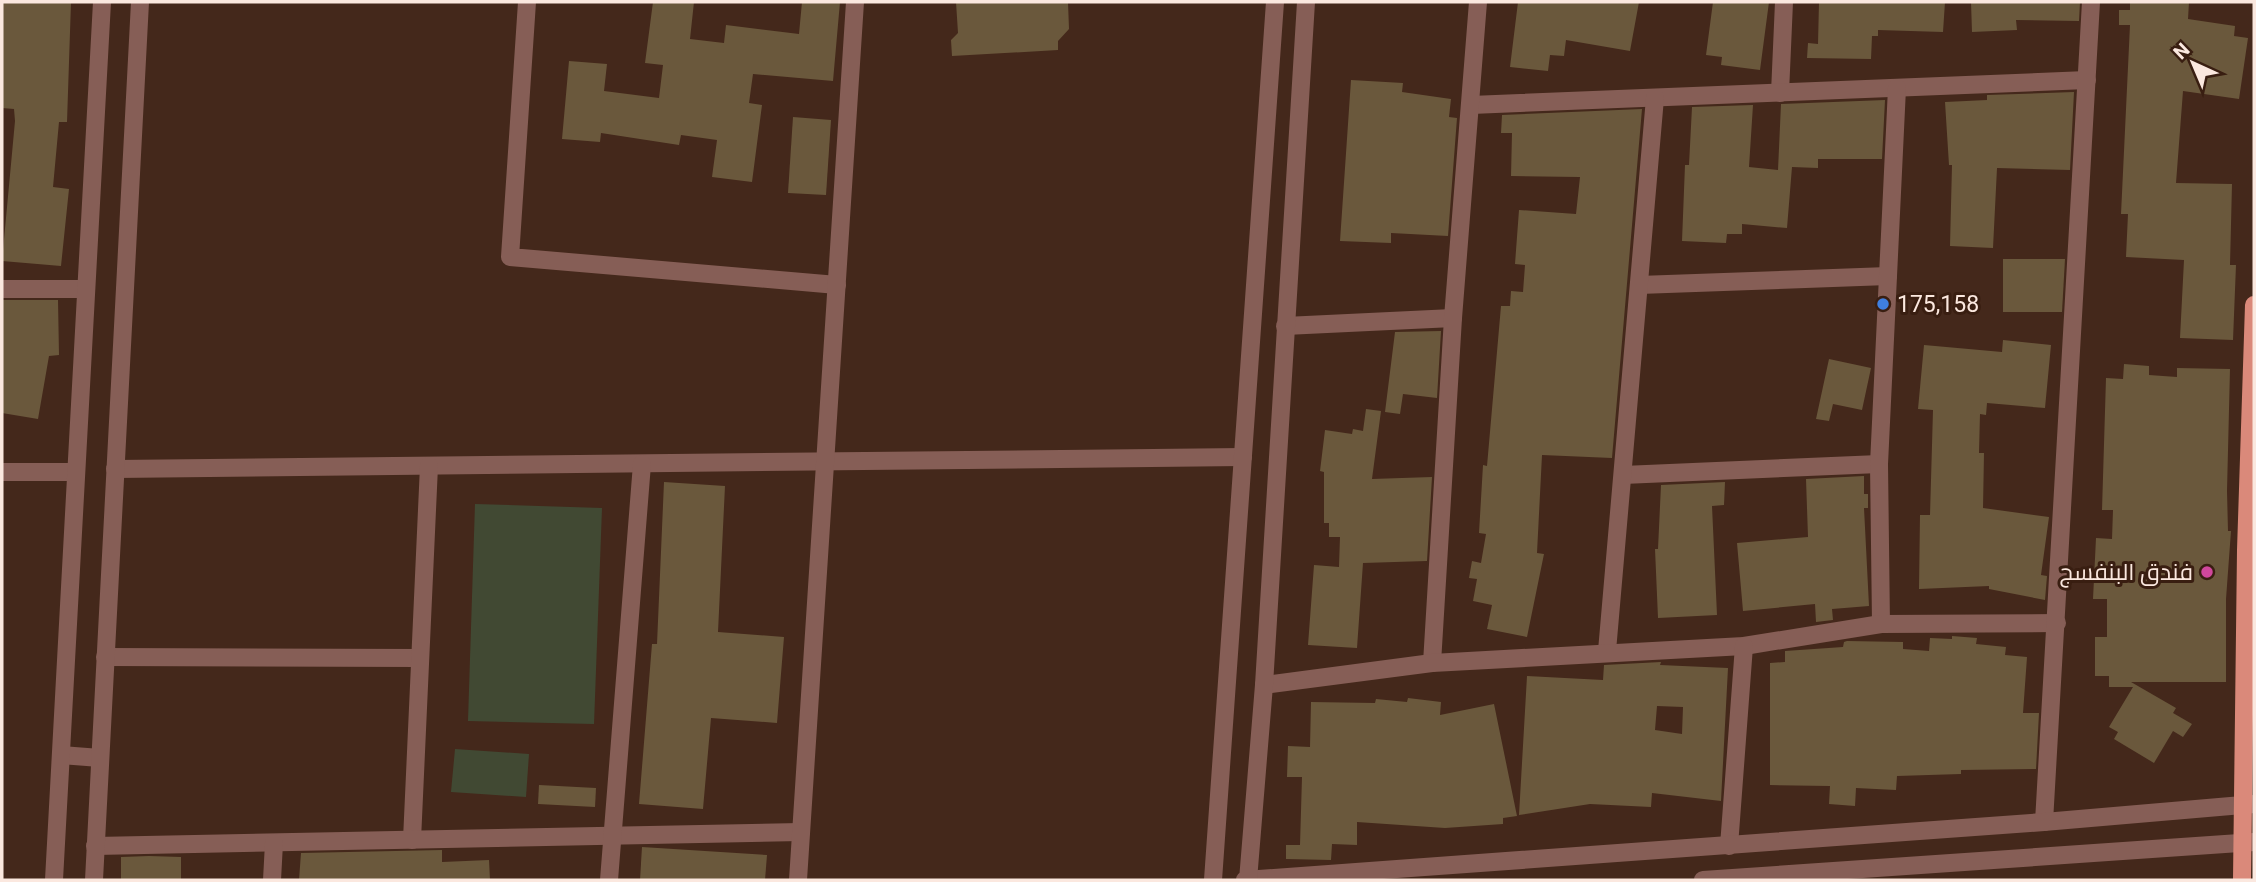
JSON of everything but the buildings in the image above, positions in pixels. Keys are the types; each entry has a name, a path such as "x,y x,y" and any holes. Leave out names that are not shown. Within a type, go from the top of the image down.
{"main road":[{"path":"2242,880 2248,842 2246,550 2254,305"}],"street":[{"path":"54,880 102,2"},
{"path":"94,880 140,2"},
{"path":"527,2 510,257 836,285"},
{"path":"798,880 855,2"},
{"path":"1213,880 1275,2"},
{"path":"1306,2 1264,685 1247,880 1729,846 2248,804"},
{"path":"1432,663 1453,318 1478,2"},
{"path":"1780,93 1784,2"},
{"path":"2044,822 2091,2"},
{"path":"1471,105 2087,80"},
{"path":"1881,624 1879,464 1897,88"},
{"path":"1608,651 1655,97"},
{"path":"1639,285 1888,276"},
{"path":"2,289 86,289"},
{"path":"1285,326 1453,318"},
{"path":"115,469 1243,457"},
{"path":"609,880 642,464"},
{"path":"1623,475 1879,464"},
{"path":"412,840 429,466"},
{"path":"2,472 76,472"},
{"path":"1264,685 1432,663 1608,651 1744,646 1881,624 2057,623"},
{"path":"1729,846 1744,646"},
{"path":"105,657 420,657"},
{"path":"61,755 100,758"},
{"path":"95,846 801,832"},
{"path":"1703,880 1852,875 2248,842"},
{"path":"272,880 274,843"}],"green space":[{"path":"475,504 602,508 594,724 468,721"},
{"path":"455,749 529,754 526,797 451,792"}],"place":[{"name":"175,158","path":"1883,304"},
{"name":"فندق البنفسج","path":"2207,572"}]}
